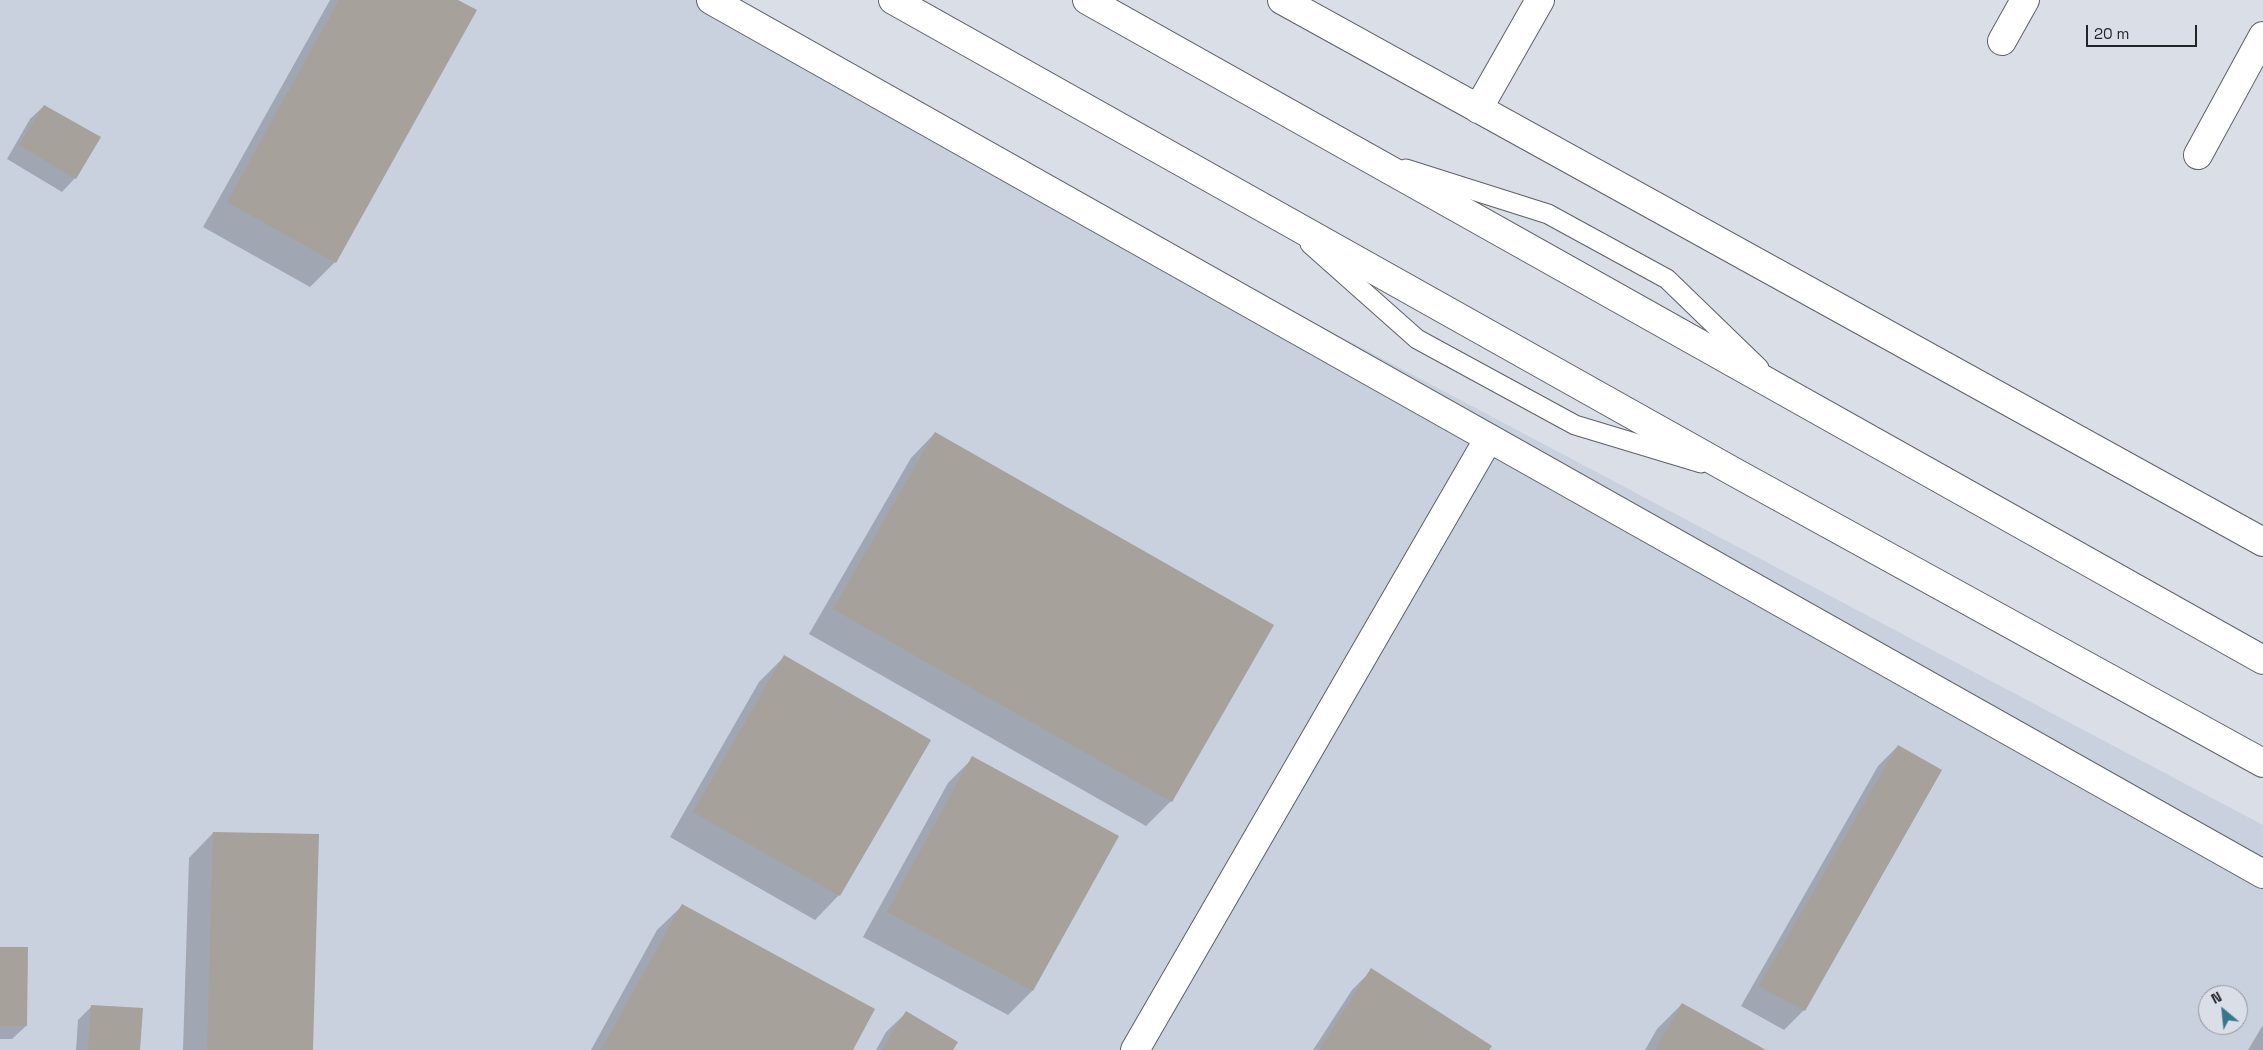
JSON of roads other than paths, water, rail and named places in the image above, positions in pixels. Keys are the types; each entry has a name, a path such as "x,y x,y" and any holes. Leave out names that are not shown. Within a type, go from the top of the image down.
{"street":[{"path":"711,0 2263,874"},
{"path":"893,0 1736,473 2263,763"},
{"path":"1087,0 1372,158 2263,660"},
{"path":"1282,0 2263,542"},
{"path":"1478,109 1540,0"},
{"path":"2002,41 2024,0"},
{"path":"2198,154 2263,36"},
{"path":"1134,1050 1489,438"}],"lane":[{"path":"1372,158 1548,214 1667,278 1776,386"},
{"path":"1282,219 1417,339 1575,425 1736,473"}]}
